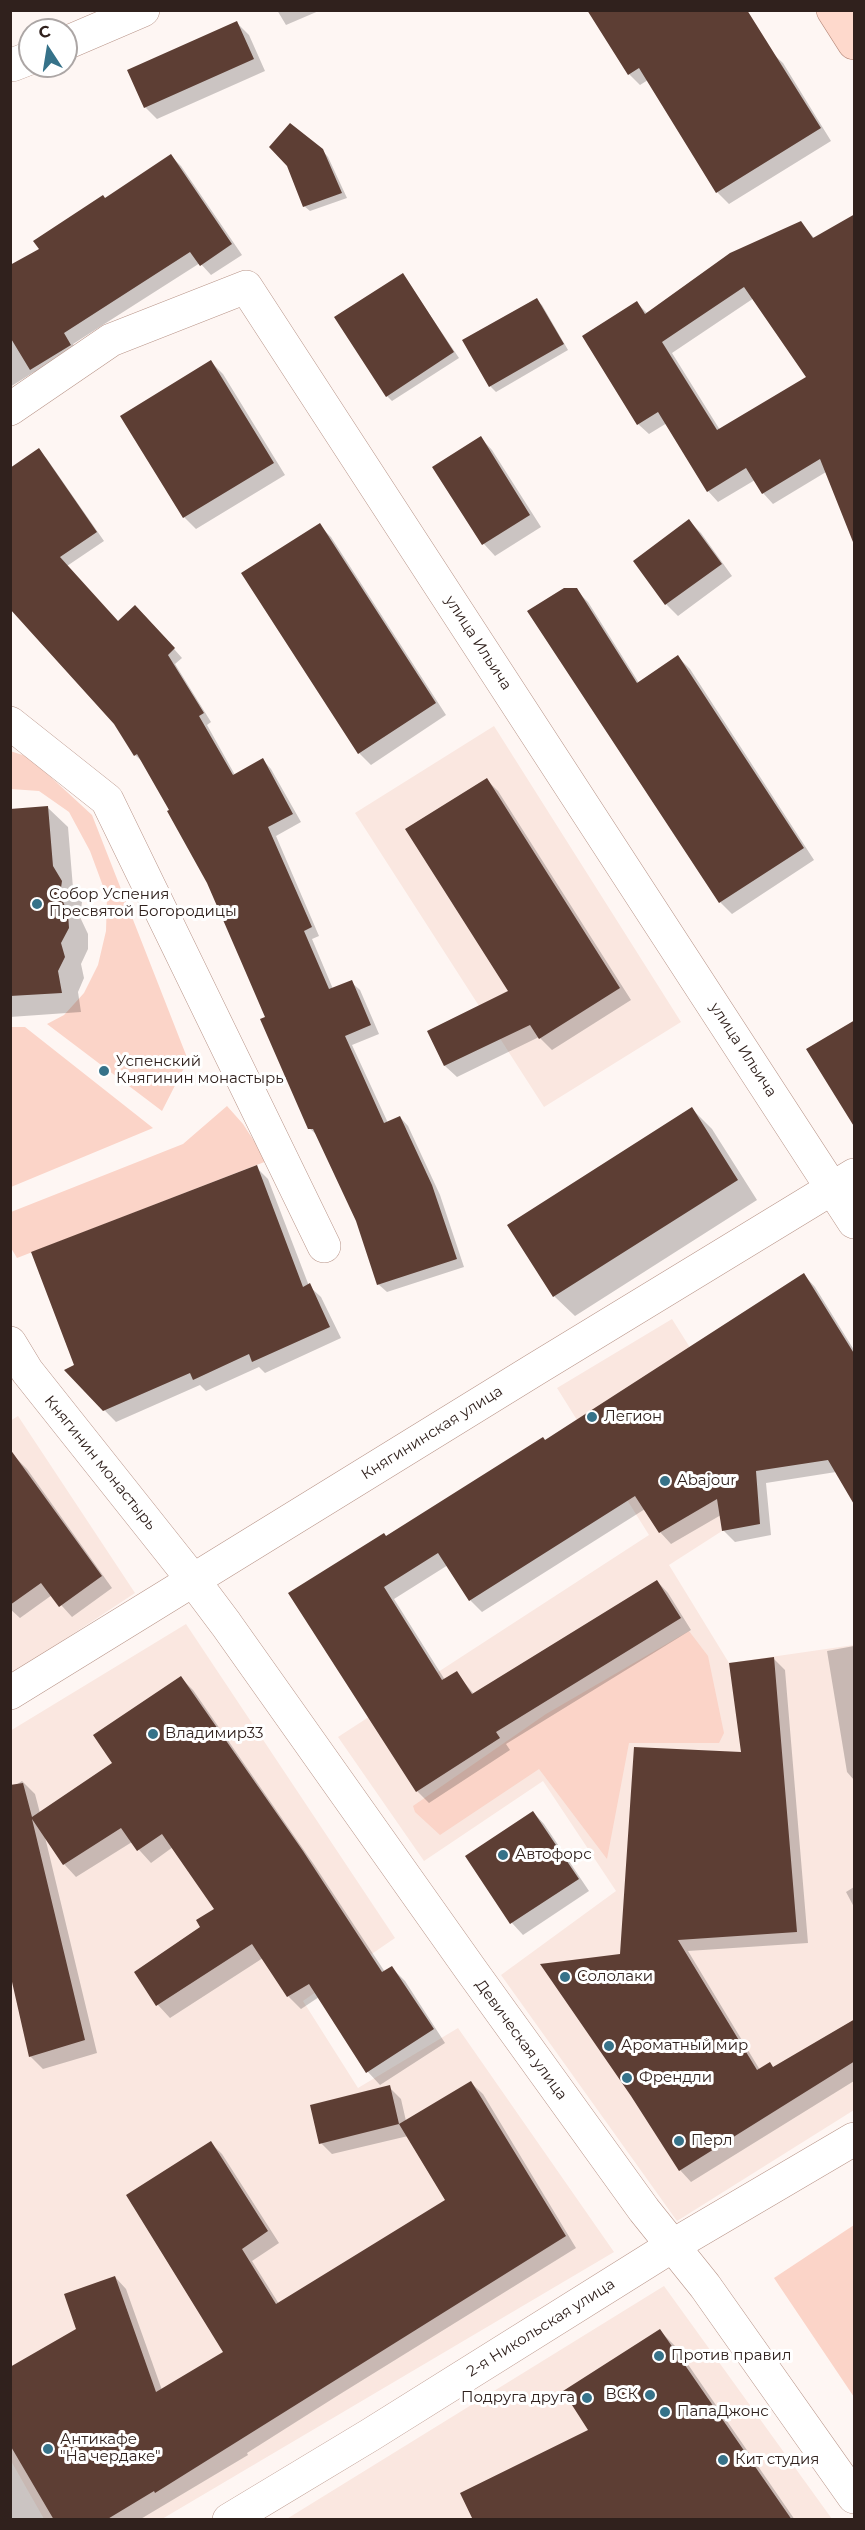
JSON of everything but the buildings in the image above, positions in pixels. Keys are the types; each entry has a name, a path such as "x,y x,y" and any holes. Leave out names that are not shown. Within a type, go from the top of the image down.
{"main road":[{"path":"833,10 855,43"}],"street":[{"path":"78,38 143,10"},
{"name":"улица Ильича","path":"10,409 111,340 246,287 844,1182 855,1222"},
{"path":"10,723 107,800 324,1246"},
{"name":"Княгининская улица","path":"10,1694 534,1370 844,1182"},
{"name":"Княгинин монастырь","path":"10,1343 27,1371 194,1580"},
{"name":"Девическая улица","path":"194,1580 471,1970 672,2246 705,2286 855,2497"},
{"name":"2-я Никольская улица","path":"229,2520 370,2435 672,2246 855,2139"}],"shaded area":[{"path":"494,726 681,1022 544,1107 355,813"},
{"path":"10,751 29,757 92,815 188,1060 162,1111 47,1024 64,1015 84,993 98,965 106,931 107,897 90,851 69,812 39,791 11,789"},
{"path":"11,1027 25,1027 153,1128 11,1187"},
{"path":"227,1106 243,1124 267,1161 17,1258 11,1248 11,1212 183,1144"},
{"path":"672,1319 745,1435 710,1451 722,1531 669,1565 729,1663 854,1645 854,2110 677,2221 501,1975 616,1891 543,1781 424,1861 338,1737 649,1535 557,1388"},
{"path":"18,1416 135,1593 14,1673 11,1668 10,1421"},
{"path":"186,1624 395,1938 303,2001 358,2088 458,2028 614,2252 162,2519 44,2519 11,2461 10,1731"},
{"path":"689,1631 708,1656 724,1733 719,1743 629,1743 607,1859 539,1769 440,1835 415,1812 413,1806 546,1714"},
{"path":"854,2225 854,2397 774,2278"},
{"path":"664,2286 832,2519 285,2520"}],"place":[{"name":"Собор Успения Пресвятой Богородицы","path":"37,904"},
{"name":"Успенский Княгинин монастырь","path":"104,1071"},
{"name":"Легион","path":"592,1417"},
{"name":"Abajour","path":"665,1481"},
{"name":"Владимир33","path":"153,1734"},
{"name":"Автофорс","path":"503,1855"},
{"name":"Сололаки","path":"565,1977"},
{"name":"Ароматный мир","path":"609,2046"},
{"name":"Френдли","path":"627,2078"},
{"name":"Перл","path":"679,2141"},
{"name":"Против правил","path":"659,2356"},
{"name":"ВСК","path":"650,2395"},
{"name":"Подруга друга","path":"587,2398"},
{"name":"ПапаДжонс","path":"665,2412"},
{"name":"Антикафе \"На чердаке\"","path":"48,2449"},
{"name":"Кит студия","path":"723,2460"}]}
